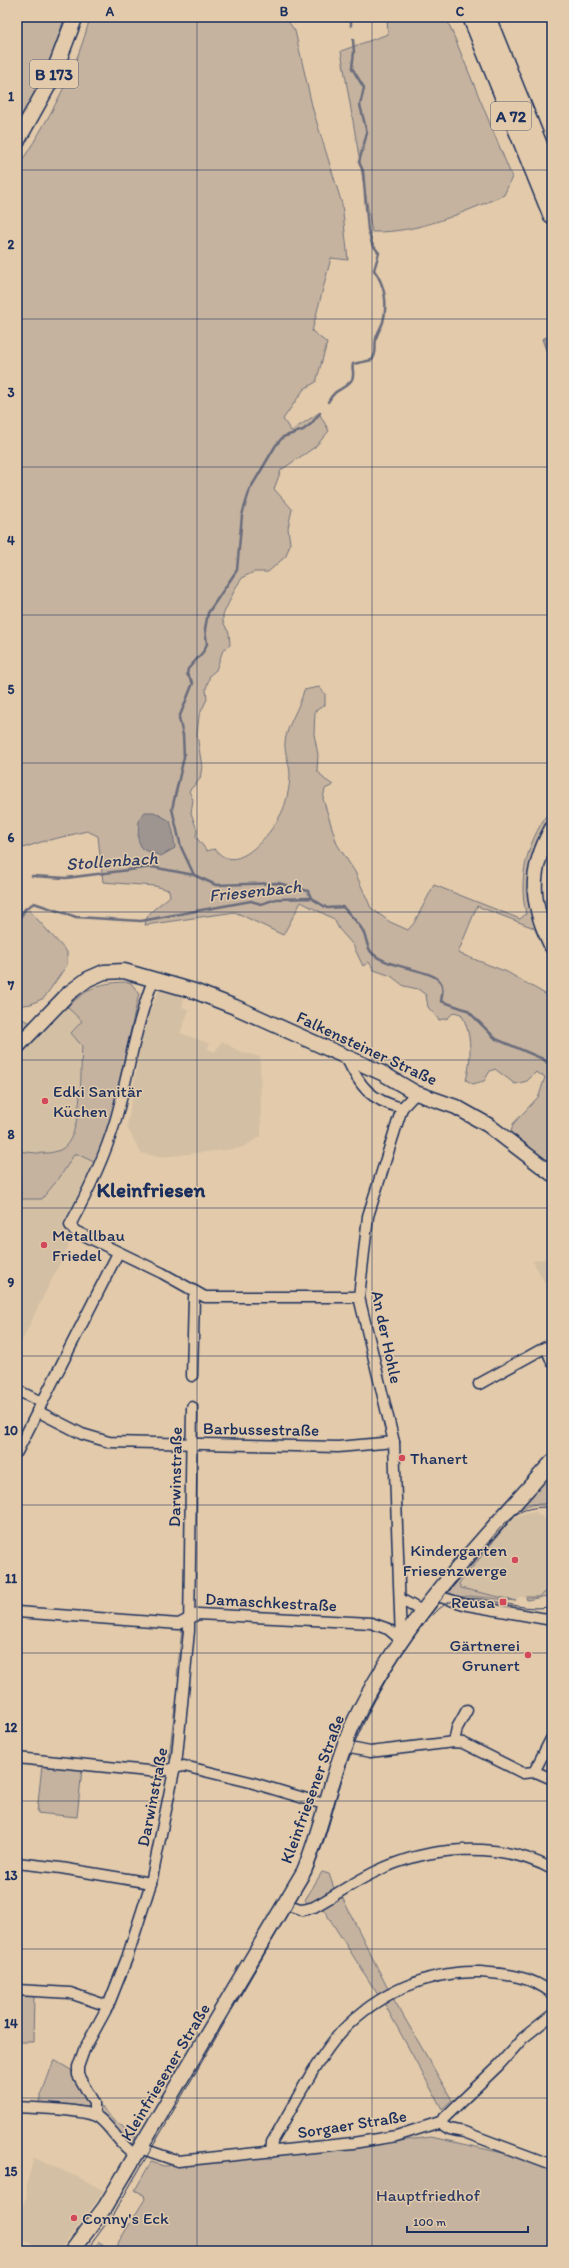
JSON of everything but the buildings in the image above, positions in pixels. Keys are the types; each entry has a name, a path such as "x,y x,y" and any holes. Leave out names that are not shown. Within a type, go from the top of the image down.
{"highway":[{"name":"A 72","path":"472,17 552,214"},
{"name":"A 72","path":"486,17 552,180"}],"main road":[{"name":"B 173","path":"17,141 51,80 75,17"}],"street":[{"path":"552,828 540,855 533,891 540,917 552,947"},
{"name":"Falkensteiner Straße","path":"17,1047 69,993 88,979 104,972 124,971 154,978 235,1007 382,1073 416,1093 456,1107 475,1117 552,1174"},
{"path":"154,978 138,1022 115,1122 96,1176 70,1225 75,1231 162,1273 205,1297 359,1297"},
{"path":"346,1058 364,1089 376,1100 402,1108"},
{"name":"An der Hohle","path":"401,1640 394,1442 359,1297 368,1216 402,1108 416,1093"},
{"path":"17,1452 118,1253"},
{"path":"192,1376 194,1297 197,1293"},
{"path":"479,1384 546,1347 552,1362"},
{"name":"Barbussestraße","path":"17,1390 39,1407 82,1434 101,1441 338,1447 394,1442"},
{"name":"Darwinstraße","path":"94,2115 94,2103 81,2082 78,2075 78,2067 84,2050 108,2006 127,1958 151,1883 164,1826 183,1705 188,1619 192,1407"},
{"name":"Kleinfriesener Straße","path":"72,2251 94,2224 285,1904 315,1844 352,1725 368,1694 401,1640 434,1595 552,1462"},
{"path":"434,1595 467,1605 552,1620"},
{"path":"400,1599 422,1611"},
{"name":"Damaschkestraße","path":"17,1612 179,1624 198,1614 372,1623 388,1629 401,1640"},
{"path":"454,1742 457,1728 467,1710"},
{"path":"534,1772 550,1739"},
{"path":"345,1747 370,1752 454,1742 470,1746 523,1773 534,1772 552,1779"},
{"path":"17,1758 158,1772 184,1766 327,1805"},
{"path":"285,1904 303,1910 314,1907 376,1871 420,1855 441,1852 474,1850 506,1854 552,1869"},
{"path":"17,1863 61,1868 151,1883"},
{"path":"271,2152 272,2142 328,2048 359,2014 386,1995 408,1985 441,1975 474,1972 496,1973 532,1980 552,1992"},
{"path":"17,1990 70,1993 108,2006"},
{"name":"Sorgaer Straße","path":"138,2152 178,2161 271,2152 353,2143 396,2136 440,2122 499,2065 523,2038 552,2015"},
{"path":"17,2107 94,2115 107,2126 126,2149 138,2152"},
{"path":"440,2122 443,2126 450,2130 464,2132 552,2165"}],"shaded area":[{"path":"552,335 552,367 542,339"},
{"path":"145,812 154,812 170,821 175,848 161,856 142,849 138,839 139,819"},
{"path":"160,988 182,993 184,997 182,1007 189,1010 180,1033 210,1044 207,1049 215,1052 222,1041 238,1051 260,1057 261,1136 241,1148 160,1157 141,1153 127,1127 144,1025"},
{"path":"67,1007 82,1021 71,1033 82,1046 78,1116 70,1140 61,1150 46,1154 17,1151 17,1057"},
{"path":"75,1152 96,1163 67,1227 73,1236 17,1350 17,1199 44,1199 60,1177"},
{"path":"552,1250 552,1296 533,1261 549,1258"},
{"name":"Kindergarten Friesenzwerge","path":"536,1512 552,1525 552,1587 539,1597 519,1597 516,1601 461,1588 459,1583 515,1516"},
{"path":"34,2158 84,2180 104,2191 59,2251 47,2251 17,2237 17,2217 27,2197 27,2183"}],"green space":[{"path":"17,17 64,17 52,56 45,72 31,101 24,112 17,119"},
{"path":"90,17 285,17 295,31 313,110 342,204 348,260 331,258 312,331 327,343 316,382 304,389 283,419 291,431 319,413 329,431 315,447 281,470 274,489 292,509 288,528 290,544 286,556 268,572 254,572 243,577 236,587 223,615 223,622 229,633 230,645 223,650 216,670 210,675 206,689 207,699 199,716 197,735 202,767 200,779 189,791 193,800 191,813 197,830 196,837 207,851 214,849 222,856 227,858 235,858 243,856 251,851 266,837 285,806 290,775 285,746 288,729 300,703 304,690 319,687 325,694 325,705 315,711 314,734 318,755 317,770 324,779 333,785 325,789 323,799 337,844 355,872 371,908 390,922 408,930 414,923 434,885 520,919 526,914 523,885 524,871 531,844 552,807 552,816 543,831 536,924 552,956 552,964 534,928 477,906 458,953 507,972 552,998 552,1015 548,1022 552,1025 552,1169 510,1137 513,1124 539,1096 545,1077 536,1072 527,1081 515,1084 495,1069 490,1071 484,1081 473,1084 466,1080 470,1046 465,1021 461,1014 454,1012 448,1018 439,1020 428,1007 426,995 418,989 404,986 391,976 374,970 369,962 363,966 353,945 339,929 334,919 301,902 283,935 235,912 145,925 151,912 170,896 169,890 155,886 103,882 98,836 87,831 41,842 17,850 17,168 60,96 78,56"},
{"path":"387,17 446,17 512,177 504,195 472,209 440,221 407,229 372,232 341,51 388,34"},
{"path":"27,908 67,952 67,965 44,998 31,1004 17,1006 17,925"},
{"path":"130,982 139,993 113,1109 96,1163 75,1153 60,1177 42,1199 21,1199 20,1165 17,1151 49,1153 60,1150 68,1143 77,1118 82,1046 71,1033 82,1021 67,1007 89,990 96,987 110,983"},
{"path":"17,1017 31,1023 17,1036"},
{"path":"552,1467 552,1503 528,1505 515,1512"},
{"path":"509,1522 459,1584 461,1588 516,1601 470,1596 455,1598 449,1591"},
{"path":"552,1587 552,1595 527,1600 526,1597 539,1597"},
{"path":"179,1627 186,1629 181,1676 177,1676 182,1629"},
{"path":"175,1706 179,1707 174,1759 169,1758"},
{"path":"42,1765 82,1769 77,1817 37,1813"},
{"path":"322,1872 329,1874 335,1891 309,1905 305,1900"},
{"path":"342,1897 388,1989 378,1995 322,1907"},
{"path":"17,1994 34,1994 33,2042 17,2042"},
{"path":"393,1998 452,2100 442,2109 384,2003"},
{"path":"54,2060 71,2070 75,2080 86,2096 89,2107 38,2104"},
{"path":"97,2102 114,2120 136,2137 131,2146 98,2111"},
{"name":"Hauptfriedhof","path":"431,2137 512,2155 552,2170 552,2251 113,2251 145,2199 144,2195 135,2190 151,2162 164,2166 299,2154"},
{"path":"99,2242 113,2251 92,2251"}],"waterway":[{"name":"Stollenbach","path":"351,17 351,26"},
{"name":"Stollenbach","path":"328,402 337,391 345,387 351,381 353,377 353,364 372,360 374,357 377,337 383,322 385,308 383,288 374,270 379,253 372,244 368,230 363,171 359,162 367,133 360,105 364,88 352,68 354,52 353,40"},
{"name":"Stollenbach","path":"194,875 181,847 172,809 184,757 183,735 179,718 193,683 187,674 188,669 203,652 207,644 205,629 208,613 237,570 242,515 250,489 276,445 283,437 303,430 311,424 320,413"},
{"name":"Stollenbach","path":"32,876 66,878 152,867 194,875 216,885 278,883 308,891 311,898"},
{"name":"Friesenbach","path":"17,920 25,909 34,903 76,917 141,921 251,901 261,904 276,899 311,898 327,908 343,907 361,928 372,953 379,958 399,966 437,978 442,987 441,1001 467,1010 496,1039 543,1059 552,1067"}],"tram line":[{"path":"86,2251 114,2213 311,1874 318,1858 353,1748 365,1721 392,1670 442,1598 504,1524 522,1511 533,1508 552,1507"},
{"path":"433,1615 446,1604 460,1599 474,1598 490,1600 521,1607 537,1608 552,1606"}],"place":[{"name":"Edki Sanitär Küchen","path":"45,1101"},
{"name":"Metallbau Friedel","path":"44,1245"},
{"name":"Thanert","path":"402,1458"},
{"name":"Kindergarten Friesenzwerge","path":"515,1560"},
{"name":"Reusa","path":"503,1602"},
{"name":"Gärtnerei Grunert","path":"528,1655"},
{"name":"Conny's Eck","path":"74,2218"}],"district":[{"name":"Kleinfriesen","path":"151,1189"}]}
